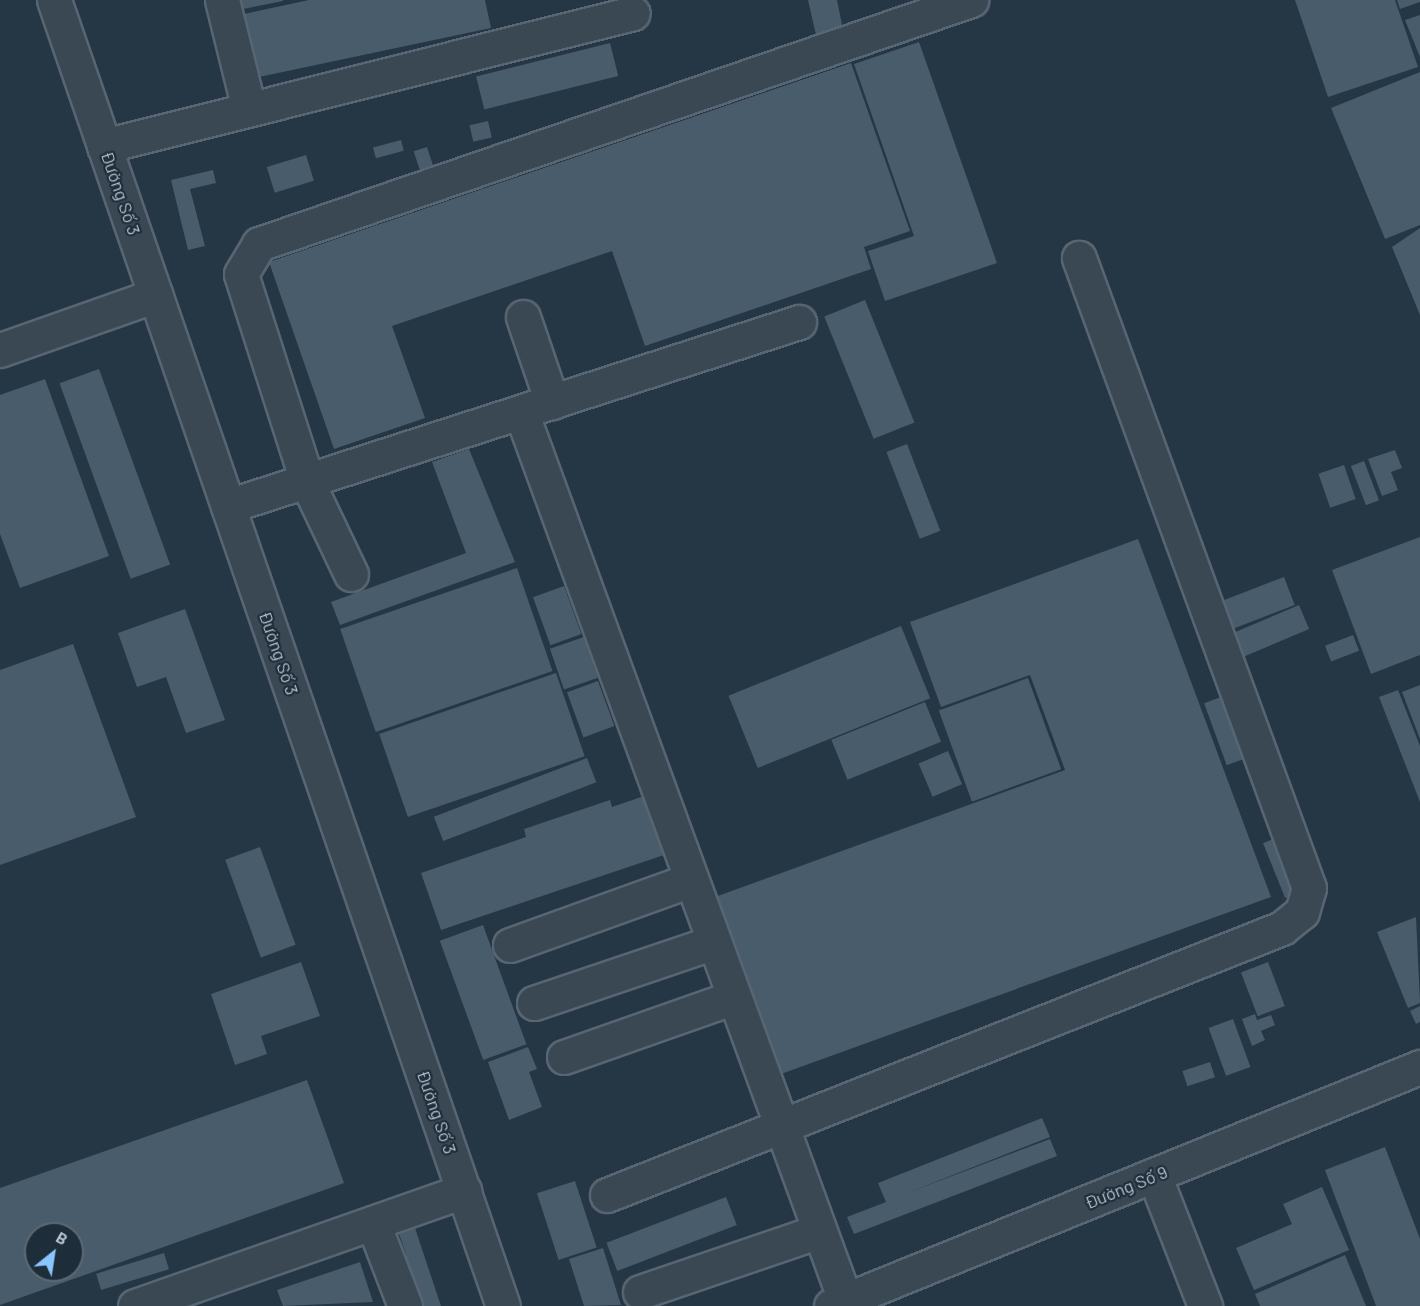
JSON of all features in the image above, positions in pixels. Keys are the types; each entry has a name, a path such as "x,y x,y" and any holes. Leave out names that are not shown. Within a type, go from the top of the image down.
{"street":[{"name":"Đường Số 3","path":"54,0 503,1306"},
{"path":"222,0 249,109"},
{"path":"351,574 308,484 241,274 259,244 971,0"},
{"path":"104,146 633,13"},
{"path":"607,1195 780,1124 1282,928 1302,912 1309,888 1079,258"},
{"path":"0,350 156,295"},
{"path":"523,317 552,402"},
{"path":"228,506 308,484 520,412 800,322"},
{"path":"520,412 819,1231 838,1303"},
{"path":"510,945 691,880"},
{"path":"534,1003 714,942"},
{"path":"564,1057 734,998"},
{"name":"Đường Số 9","path":"838,1303 1420,1067"},
{"path":"1154,1175 1205,1306"},
{"path":"135,1306 464,1191"},
{"path":"373,1223 405,1306"},
{"path":"640,1292 819,1231"}],"building":[{"path":"241,0 283,0 283,1 243,9"},
{"path":"309,0 485,0 491,28 259,77 244,14"},
{"path":"808,0 837,0 843,30 816,35"},
{"path":"1295,0 1395,0 1418,67 1328,97"},
{"path":"1397,0 1420,0 1420,2 1400,9"},
{"path":"1420,15 1420,57 1405,20"},
{"path":"919,42 997,263 885,301 868,251 914,236 854,64"},
{"path":"610,43 618,76 484,109 476,76"},
{"path":"851,63 910,231 864,247 871,269 645,346 612,251 392,326 425,418 334,449 269,262"},
{"path":"1420,72 1420,225 1385,239 1331,108"},
{"path":"488,121 492,138 473,142 469,125"},
{"path":"401,140 404,151 376,158 373,148"},
{"path":"427,147 433,165 420,169 414,151"},
{"path":"306,155 314,181 275,193 267,167"},
{"path":"213,170 216,183 190,189 205,246 188,250 171,180"},
{"path":"1420,228 1420,315 1392,247"},
{"path":"865,300 914,422 874,439 824,316"},
{"path":"99,369 170,564 131,579 60,383"},
{"path":"45,379 109,556 20,588 0,534 0,395"},
{"path":"907,444 940,531 920,539 886,452"},
{"path":"469,449 515,562 340,625 331,602 466,553 432,462"},
{"path":"1395,450 1402,468 1391,472 1398,490 1382,496 1368,459"},
{"path":"1364,461 1379,500 1366,505 1351,466"},
{"path":"1344,465 1356,499 1330,508 1318,474"},
{"path":"1420,537 1420,655 1371,674 1332,570"},
{"path":"1138,539 1271,897 781,1074 715,897 1065,770 1030,675 941,707 910,622"},
{"path":"517,568 552,671 376,732 340,629"},
{"path":"1284,577 1295,605 1233,629 1222,601"},
{"path":"564,586 581,634 550,645 533,597"},
{"path":"1299,605 1309,629 1240,658 1230,634"},
{"path":"185,609 225,720 186,733 166,677 137,687 118,633"},
{"path":"901,626 930,698 758,768 729,696"},
{"path":"1353,635 1359,651 1331,662 1325,646"},
{"path":"584,637 598,678 564,689 550,649"},
{"path":"73,644 136,817 0,865 0,670"},
{"path":"556,673 585,756 408,817 379,734"},
{"path":"1028,678 1061,769 972,802 939,710"},
{"path":"598,681 614,726 583,737 567,692"},
{"path":"1420,685 1420,739 1402,692"},
{"path":"1398,690 1420,746 1420,802 1379,697"},
{"path":"1221,697 1244,759 1227,765 1204,703"},
{"path":"925,702 941,742 847,780 831,740"},
{"path":"948,751 962,784 933,797 919,764"},
{"path":"587,758 596,782 443,841 434,817"},
{"path":"647,795 667,854 441,930 421,873 526,837 524,829 610,800 612,807"},
{"path":"1276,838 1298,893 1285,898 1263,843"},
{"path":"260,847 296,945 261,957 225,860"},
{"path":"1416,917 1420,1003 1408,1008 1377,932"},
{"path":"483,925 526,1044 483,1060 440,941"},
{"path":"301,962 320,1016 261,1036 267,1054 235,1065 211,994"},
{"path":"1268,962 1285,1006 1258,1016 1241,972"},
{"path":"1420,1006 1420,1022 1416,1024 1410,1011"},
{"path":"1255,1014 1257,1020 1271,1015 1275,1025 1261,1031 1265,1040 1252,1046 1242,1019"},
{"path":"1233,1019 1250,1067 1226,1076 1209,1028"},
{"path":"528,1047 537,1069 529,1072 542,1107 509,1120 488,1062"},
{"path":"1210,1062 1215,1077 1187,1086 1182,1071"},
{"path":"307,1080 344,1183 84,1275 84,1222 24,1222 24,1282 65,1282 0,1305 0,1188"},
{"path":"1042,1118 1050,1137 907,1193 1050,1139 1057,1156 854,1234 847,1217 886,1202 878,1183"},
{"path":"1385,1147 1420,1239 1420,1306 1376,1306 1325,1170"},
{"path":"575,1181 597,1248 559,1260 537,1193"},
{"path":"1322,1187 1349,1250 1254,1290 1236,1248 1292,1224 1283,1204"},
{"path":"726,1197 737,1225 617,1271 607,1243"},
{"path":"415,1228 441,1306 417,1306 399,1256 406,1254 399,1234"},
{"path":"603,1248 621,1305 584,1306 569,1259"},
{"path":"164,1253 169,1269 101,1290 96,1274"},
{"path":"1345,1255 1366,1306 1260,1306 1255,1294"},
{"path":"360,1262 373,1302 283,1306 277,1290"}]}
